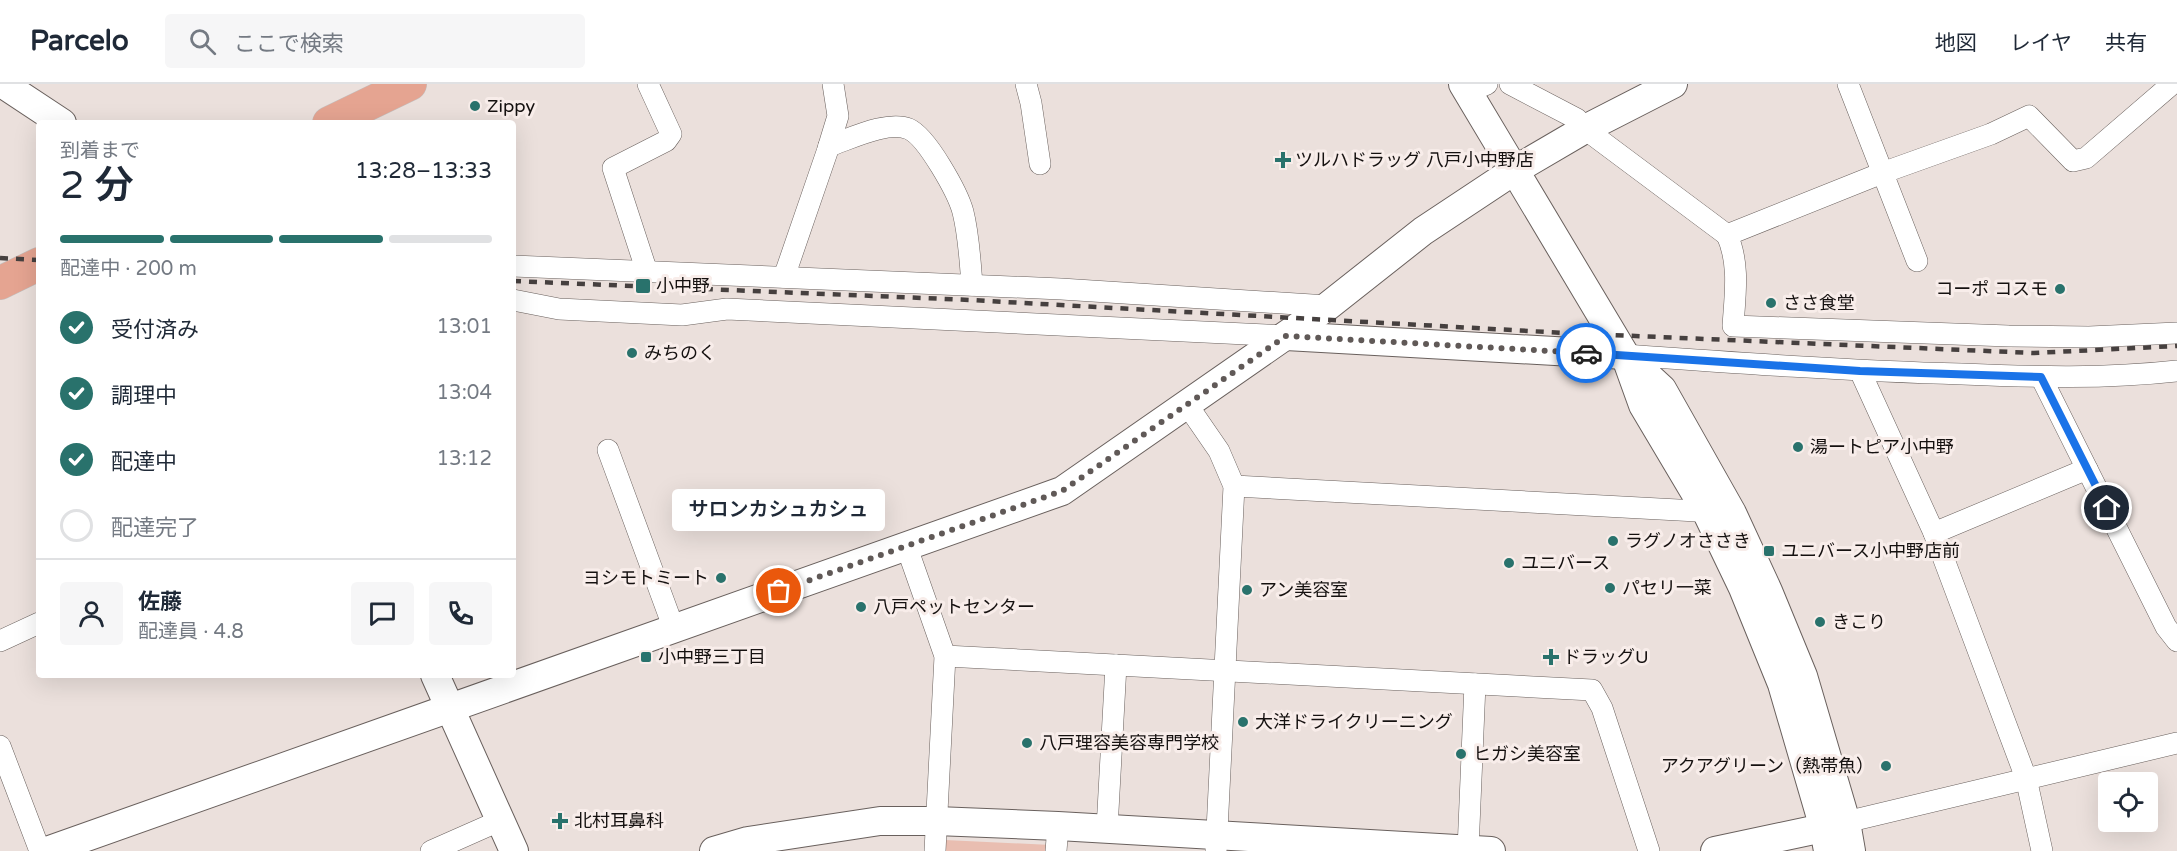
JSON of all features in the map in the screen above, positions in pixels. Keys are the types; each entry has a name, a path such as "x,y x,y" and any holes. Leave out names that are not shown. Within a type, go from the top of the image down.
{"main road":[{"path":"335,120 410,84"},
{"path":"0,282 36,265"}],"street":[{"path":"3,84 57,120"},
{"path":"647,272 613,168 666,141 671,134 648,84"},
{"path":"784,277 838,116 833,84"},
{"path":"1026,84 1040,164"},
{"path":"1510,84 1577,119 1585,129 1727,235 1736,265 1733,326 2010,336 2089,337 2177,333"},
{"path":"47,851 1062,491 1188,406 1329,306 1423,231 1515,170 1585,129 1673,84"},
{"path":"1848,84 1917,261"},
{"path":"1473,87 1515,170 1625,355 1662,389 1719,512 1743,588 1782,684 1833,834 1851,851"},
{"path":"1727,235 1882,173 1991,134 2029,116 2073,161 2086,158 2172,92"},
{"path":"829,146 882,128 909,129 921,137 940,165 963,209 969,244 972,285"},
{"path":"516,266 1061,289 1329,306"},
{"path":"516,301 559,309 681,315 727,309 1286,336 1860,371 2041,377 2135,376 2177,371"},
{"path":"1860,371 1934,533 2026,778 2042,851"},
{"path":"2041,377 2087,469 2173,629"},
{"path":"1188,406 1219,451 1234,486 1216,843"},
{"path":"608,450 674,628"},
{"path":"1934,533 2087,469"},
{"path":"1234,486 1719,512"},
{"path":"906,545 945,656 935,851"},
{"path":"0,641 36,624"},
{"path":"945,656 1592,690 1602,708 1649,851"},
{"path":"1107,830 1116,665"},
{"path":"436,678 514,851"},
{"path":"714,851 748,841 880,821 936,821 1057,839 1107,830 1216,843 1479,850 1475,684"},
{"path":"1715,851 1833,834 2026,778 2177,743"},
{"path":"0,746 40,851"},
{"path":"431,851 500,820"}],"shaded area":[{"path":"945,840 1051,845 1051,851 945,851"}],"railway":[{"path":"0,258 36,260"},
{"path":"516,281 970,300 1565,333 2034,353 2177,346"}],"way so far":[{"path":"779,591 1062,491 1286,336 1586,353"}],"place":[{"name":"Zippy","path":"475,106"},
{"name":"ツルハドラッグ 八戸小中野店","path":"1283,160"},
{"name":"小中野","path":"643,286"},
{"name":"コーポ コスモ","path":"2060,289"},
{"name":"ささ食堂","path":"1771,303"},
{"name":"みちのく","path":"632,353"},
{"name":"湯ートピア小中野","path":"1798,447"},
{"name":"ラグノオささき","path":"1613,541"},
{"name":"ユニバース小中野店前","path":"1769,551"},
{"name":"ユニバース","path":"1509,563"},
{"name":"ヨシモトミート","path":"721,578"},
{"name":"パセリ一菜","path":"1610,588"},
{"name":"アン美容室","path":"1247,590"},
{"name":"サロンカシュカシュ","path":"779,591"},
{"name":"八戸ペットセンター","path":"861,607"},
{"name":"きこり","path":"1820,622"},
{"name":"小中野三丁目","path":"646,657"},
{"name":"ドラッグU","path":"1551,657"},
{"name":"大洋ドライクリーニング","path":"1243,722"},
{"name":"八戸理容美容専門学校","path":"1027,743"},
{"name":"ヒガシ美容室","path":"1461,754"},
{"name":"アクアグリーン（熱帯魚）","path":"1886,766"},
{"name":"北村耳鼻科","path":"560,821"}],"route":[{"path":"1586,353 1860,371 2041,377 2107,508"}]}
